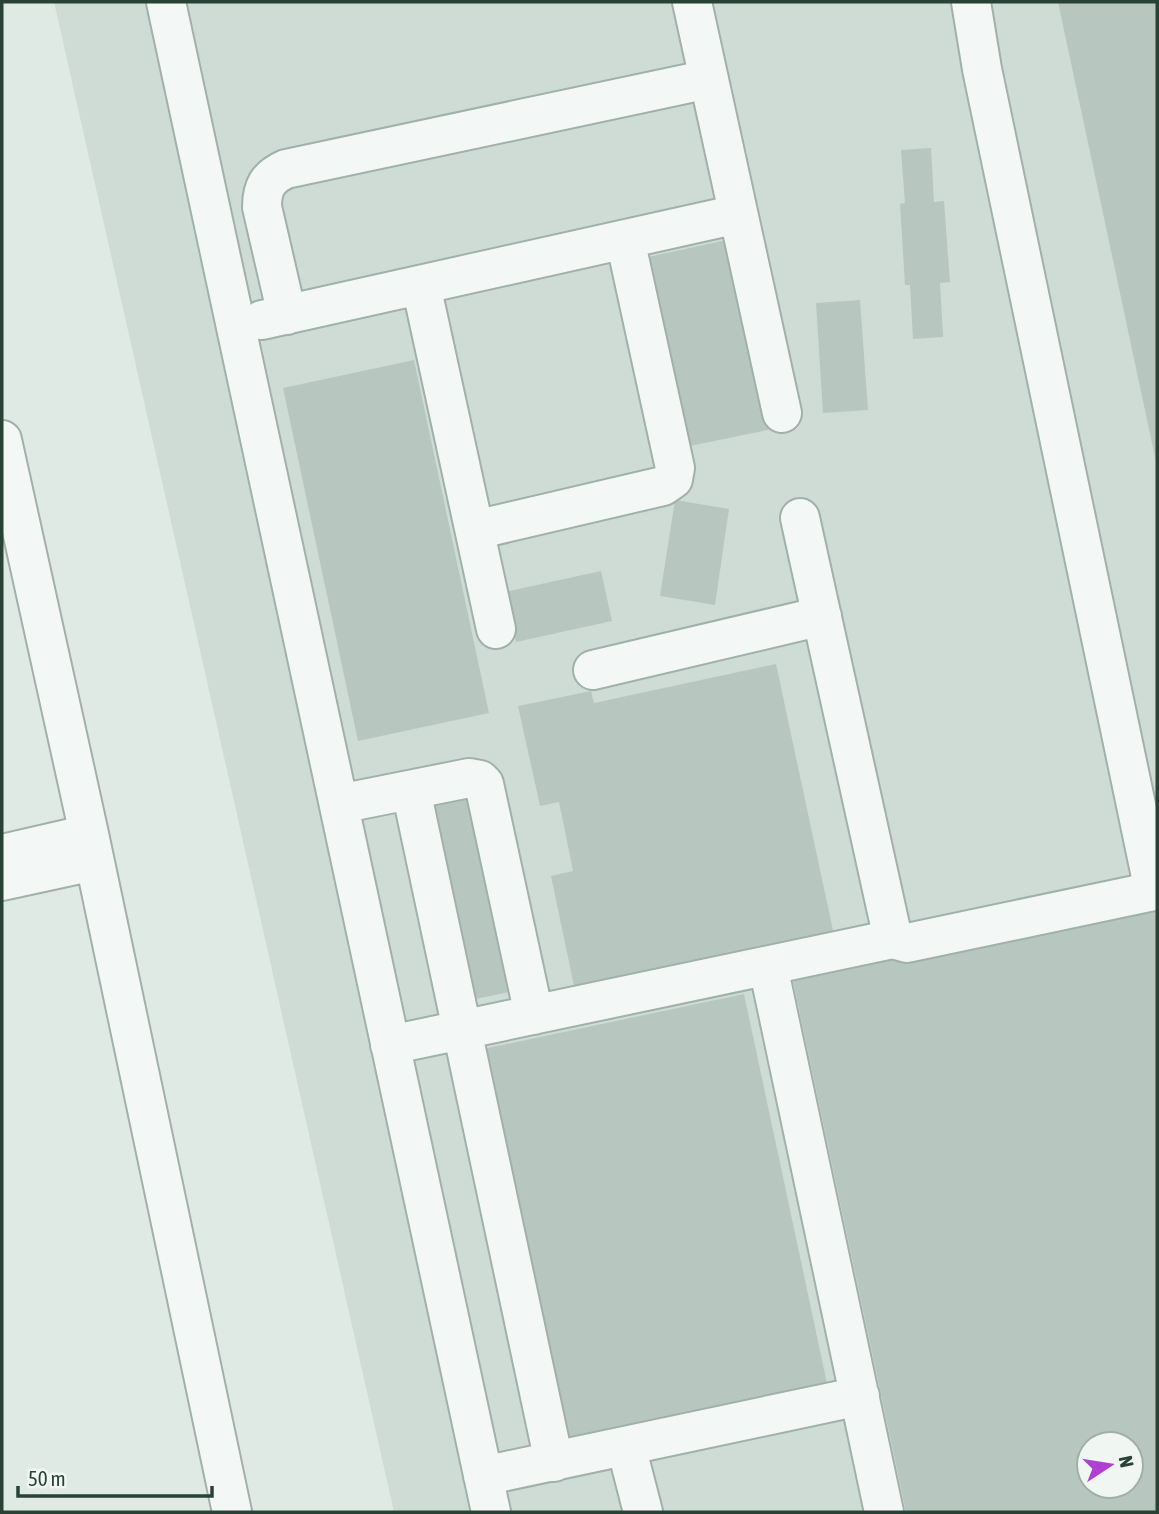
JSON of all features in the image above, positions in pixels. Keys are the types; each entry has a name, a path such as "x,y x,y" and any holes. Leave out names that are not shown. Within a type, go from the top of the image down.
{"street":[{"path":"166,2 487,1494 554,1462 860,1396"},
{"path":"692,2 782,413"},
{"path":"390,1045 893,939 907,943 1156,891 987,96 971,2"},
{"path":"287,315 262,206 266,183 275,174 286,169 709,79"},
{"path":"236,326 738,214"},
{"path":"475,530 663,486 673,479 675,468 625,239"},
{"path":"421,285 496,629"},
{"path":"2,440 232,1512"},
{"path":"800,518 893,939"},
{"path":"593,670 822,616"},
{"path":"339,804 468,778 480,780 484,784 534,1015"},
{"path":"411,790 554,1462"},
{"path":"2,854 91,848"},
{"path":"2,881 91,848"},
{"path":"768,966 884,1512"},
{"path":"626,1446 643,1512"}],"shaded area":[{"path":"54,2 1157,2 1157,1512 394,1512"}],"building":[{"path":"1058,2 1157,2 1157,462 1156,462"},
{"path":"931,148 934,202 944,201 950,282 940,283 943,337 913,339 910,285 905,285 900,204 905,203 901,150"},
{"path":"736,238 777,428 680,448 639,259"},
{"path":"860,300 868,410 823,413 816,303"},
{"path":"414,360 489,713 358,741 283,388"},
{"path":"675,500 729,509 715,605 660,596"},
{"path":"601,571 612,621 516,642 505,592"},
{"path":"776,664 834,935 575,991 551,876 573,871 559,802 540,806 518,706 591,691 594,703"},
{"path":"470,792 513,991 466,1001 422,803"},
{"path":"1157,904 1157,1512 906,1512 793,981"},
{"path":"744,994 828,1388 567,1443 483,1049"}]}
